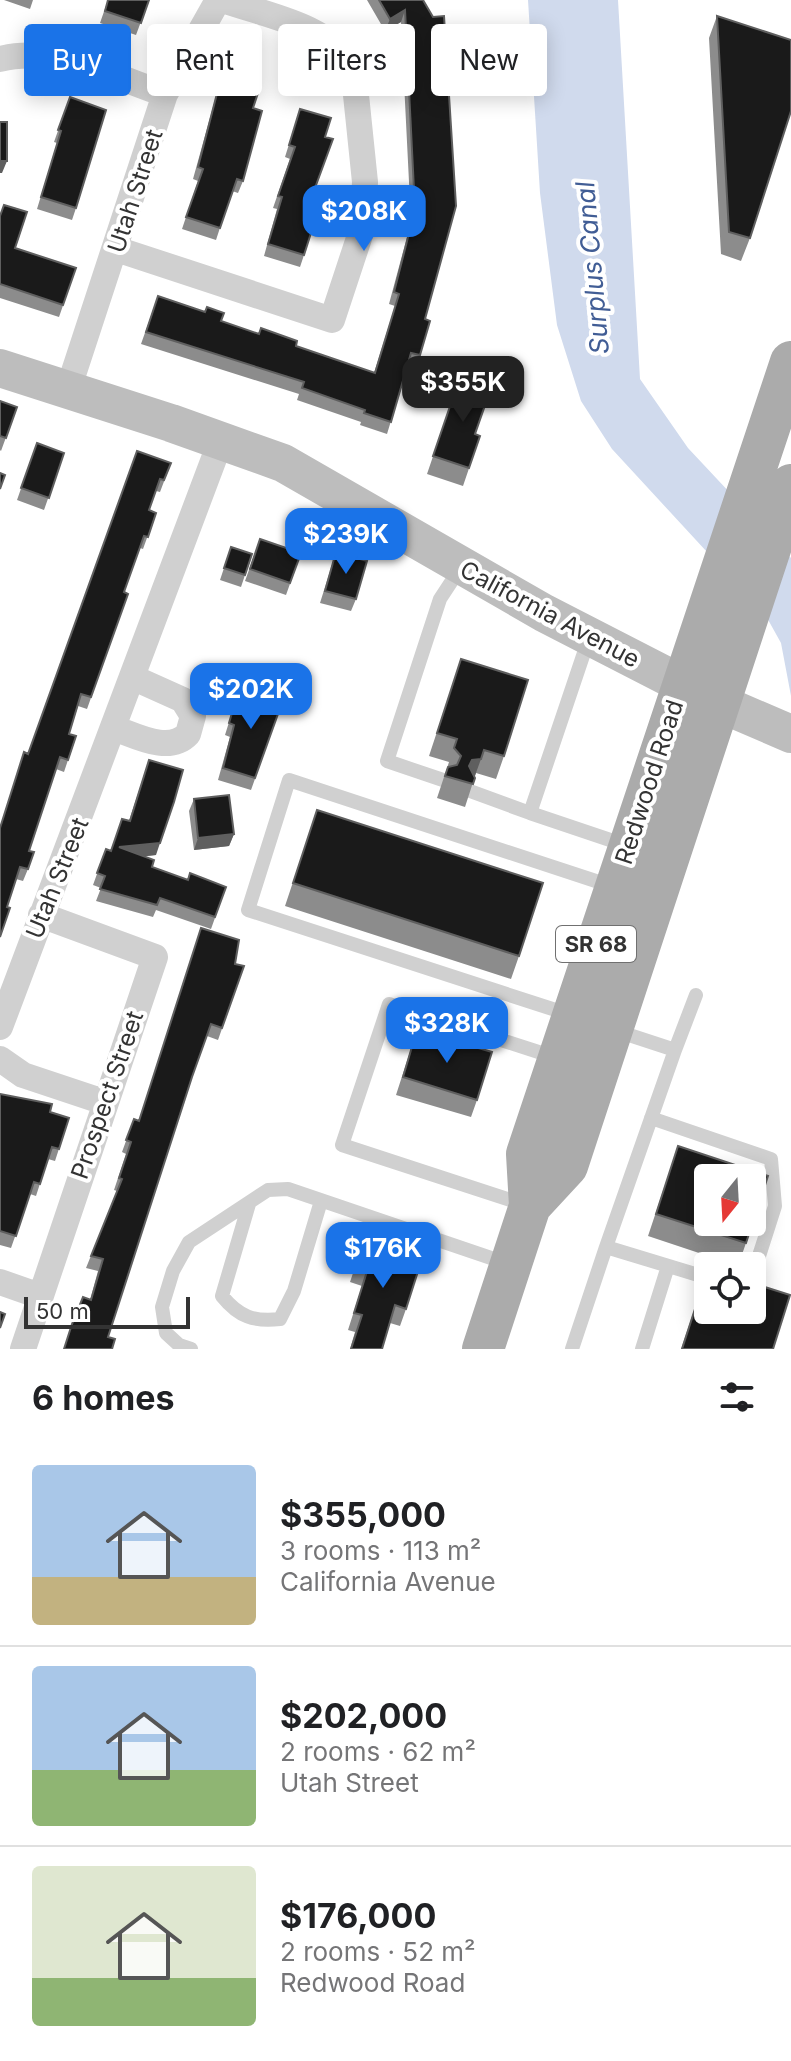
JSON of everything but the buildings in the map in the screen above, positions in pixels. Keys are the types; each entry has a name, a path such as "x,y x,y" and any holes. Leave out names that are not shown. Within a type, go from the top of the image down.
{"main road":[{"name":"Redwood Road","path":"483,1349 530,1206 527,1154 558,1058 591,1022 719,703 747,620 778,482 791,362"},
{"name":"California Avenue","path":"0,368 221,440 319,481 461,567 590,637 719,703 785,732"},
{"name":"Redwood Road","path":"530,1206 567,1166 615,887 682,684 717,587 778,482"}],"street":[{"name":"Utah Street","path":"207,24 221,0"},
{"path":"116,249 332,320 362,229 365,182 353,66 325,36 221,0"},
{"path":"0,59 30,54 46,57 147,88"},
{"name":"Utah Street","path":"68,390 164,96"},
{"name":"Utah Street","path":"0,1027 134,678 221,440"},
{"path":"114,728 174,744 188,734 193,716 183,700 134,678"},
{"name":"Prospect Street","path":"23,1349 155,957 41,915"},
{"path":"0,1059 23,1075 104,1102"},
{"path":"0,1282 40,1296"}],"lane":[{"path":"443,780 387,761 440,599 461,567"},
{"path":"530,813 590,637"},
{"path":"615,887 289,780 248,910 675,1050"},
{"path":"470,791 628,847"},
{"path":"572,1349 696,995"},
{"path":"530,1206 342,1145 389,1004 558,1058"},
{"path":"651,1118 771,1159 775,1206 760,1252"},
{"path":"191,1349 179,1345 166,1333 162,1307 173,1271 189,1242 268,1190 288,1189 511,1265"},
{"path":"249,1204 222,1296 236,1313 260,1321 280,1319 294,1291 321,1201"},
{"path":"606,1247 694,1274"},
{"path":"642,1349 668,1266"}],"water":[{"name":"Surplus Canal","path":"528,0 618,0 640,379 688,448 791,558 791,696 781,643 766,616 612,449 581,401 557,325 540,193 534,96 547,96 547,24 529,24"}]}
